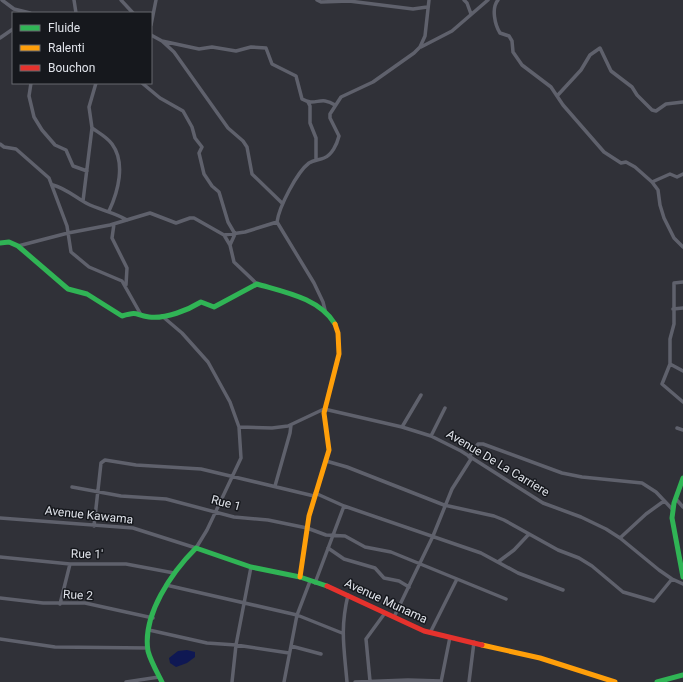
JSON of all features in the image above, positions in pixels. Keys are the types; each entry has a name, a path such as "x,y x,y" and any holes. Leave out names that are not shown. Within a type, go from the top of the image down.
{"street":[{"path":"2,0 14,11"},
{"path":"74,0 76,12"},
{"path":"121,0 132,12"},
{"path":"152,20 156,0"},
{"path":"317,0 321,2 349,1 414,9 427,7"},
{"path":"420,47 428,16 427,7 429,0"},
{"path":"464,0 467,3 471,14"},
{"path":"300,577 306,528 314,494 326,461 329,444 324,409 340,338 334,323 325,310 314,283 277,222 282,203 308,164 328,155 338,140 338,133 330,118 335,105 341,97 373,82 414,53 420,47 452,31 488,0"},
{"path":"498,0 495,4 494,13 498,29 512,41 513,52 522,65 551,87 581,127 604,152 621,163 626,162 635,167 652,182 658,190 664,218 674,238 683,247"},
{"path":"0,38 12,30"},
{"path":"152,36 162,41 198,49 212,47 236,51 251,47 266,48 272,64 296,76 299,94 302,99 308,102 326,99 335,105"},
{"path":"162,41 179,59 228,128 243,141 247,147 252,174 282,203"},
{"path":"557,96 581,70 590,55 600,48 610,69 626,84 632,87 637,95 652,110 656,110 666,104 683,102"},
{"path":"31,84 29,96 36,121 56,145 66,150 73,166 86,171"},
{"path":"83,201 92,128 89,107 96,84"},
{"path":"143,84 160,98 176,106 184,114 192,127 195,138 201,145 199,153 204,174 212,186 219,192 228,222 235,234"},
{"path":"308,102 310,106 310,123 316,138 316,160"},
{"path":"92,128 107,139 113,146 118,160 118,187 109,211"},
{"path":"0,144 4,147 16,149 46,174 53,186 68,233 70,247 75,256 100,273 116,278 126,285 140,313"},
{"path":"652,182 670,174 677,177 683,174"},
{"path":"53,186 61,187 83,201 127,220"},
{"path":"18,246 68,233 81,232 114,224 150,213 176,223 190,218 224,234 235,234 277,222"},
{"path":"114,224 112,238 127,268 126,285"},
{"path":"224,234 230,245 234,262 257,284 298,297 325,310"},
{"path":"230,245 235,234"},
{"path":"0,243 9,242 18,246 68,289 87,294 122,316 136,312 150,317 162,316 186,311 198,303 214,307 257,284"},
{"path":"683,282 674,282 674,324 670,339 670,364 662,384 683,402"},
{"path":"673,309 683,308"},
{"path":"162,316 182,333 208,362 230,402 239,427 242,451 234,475 216,511 196,548 174,573 166,585 153,618 149,630 148,648 154,669 162,682"},
{"path":"670,364 683,371"},
{"path":"402,427 421,395"},
{"path":"431,436 445,408"},
{"path":"239,427 272,428 291,425 324,409"},
{"name":"Avenue De La Carriere","path":"324,409 402,427 431,436 543,503 596,524 620,538 672,579 683,584"},
{"path":"275,486 290,434 291,425"},
{"path":"677,428 683,430"},
{"path":"394,617 433,536 444,505 478,444 483,444 562,473 582,477 642,483 652,489 673,510"},
{"path":"94,526 101,463 105,460 136,465 201,469 234,475 275,486 314,494 344,506 481,553 518,573 562,590"},
{"path":"326,461 347,467 444,505 494,516 515,525 529,534 592,566 614,586 627,594 654,601 672,579"},
{"path":"683,478 672,518 683,577"},
{"name":"Rue 1","path":"72,487 140,498 166,499 234,516 268,520 347,537 365,547 392,552 420,565 506,599"},
{"path":"676,499 683,507"},
{"path":"620,538 646,514 664,501"},
{"path":"284,682 297,615 328,548 344,506"},
{"name":"Avenue Kawama","path":"0,518 133,528 196,548"},
{"path":"498,562 514,550 529,534"},
{"name":"Avenue Munama","path":"196,548 251,567 300,577 348,595 430,633 540,658 615,682"},
{"path":"328,548 344,559 375,568 384,578 399,581 409,587"},
{"name":"Rue 1'","path":"0,557 70,564 126,564 174,573"},
{"path":"60,604 70,564"},
{"path":"232,682 236,645 251,567"},
{"path":"430,633 457,579"},
{"path":"166,585 297,615 342,633"},
{"path":"348,595 343,614 342,633 348,682"},
{"name":"Rue 2","path":"0,598 60,604 85,603 153,618"},
{"path":"370,681 366,639 385,613"},
{"path":"149,630 207,643 236,645 289,653"},
{"path":"356,682 441,682 450,637"},
{"path":"0,639 55,647 148,648"},
{"path":"469,682 474,642"},
{"path":"291,646 321,654"},
{"path":"657,682 683,675"},
{"path":"126,682 159,677"}],"shaded area":[{"path":"187,650 195,652 195,657 187,663 176,667 170,663 169,658 178,651"}],"traffic: fast":[{"path":"0,243 9,242 18,246 68,289 87,294 122,316 134,314 149,317 162,317 183,311 201,302 214,307 257,284 289,293 310,302 328,315 335,324"},
{"path":"683,478 674,503 672,518 683,577"},
{"path":"162,682 152,663 148,651 147,637 150,623 154,609 161,595 178,569 196,548 251,567 300,577 327,586"},
{"path":"657,682 683,675"}],"traffic: slow":[{"path":"300,577 309,516 329,450 324,413 339,354 338,333 335,324"},
{"path":"482,645 540,658 615,682"}],"traffic: jam":[{"path":"327,586 424,631 482,645"}]}
